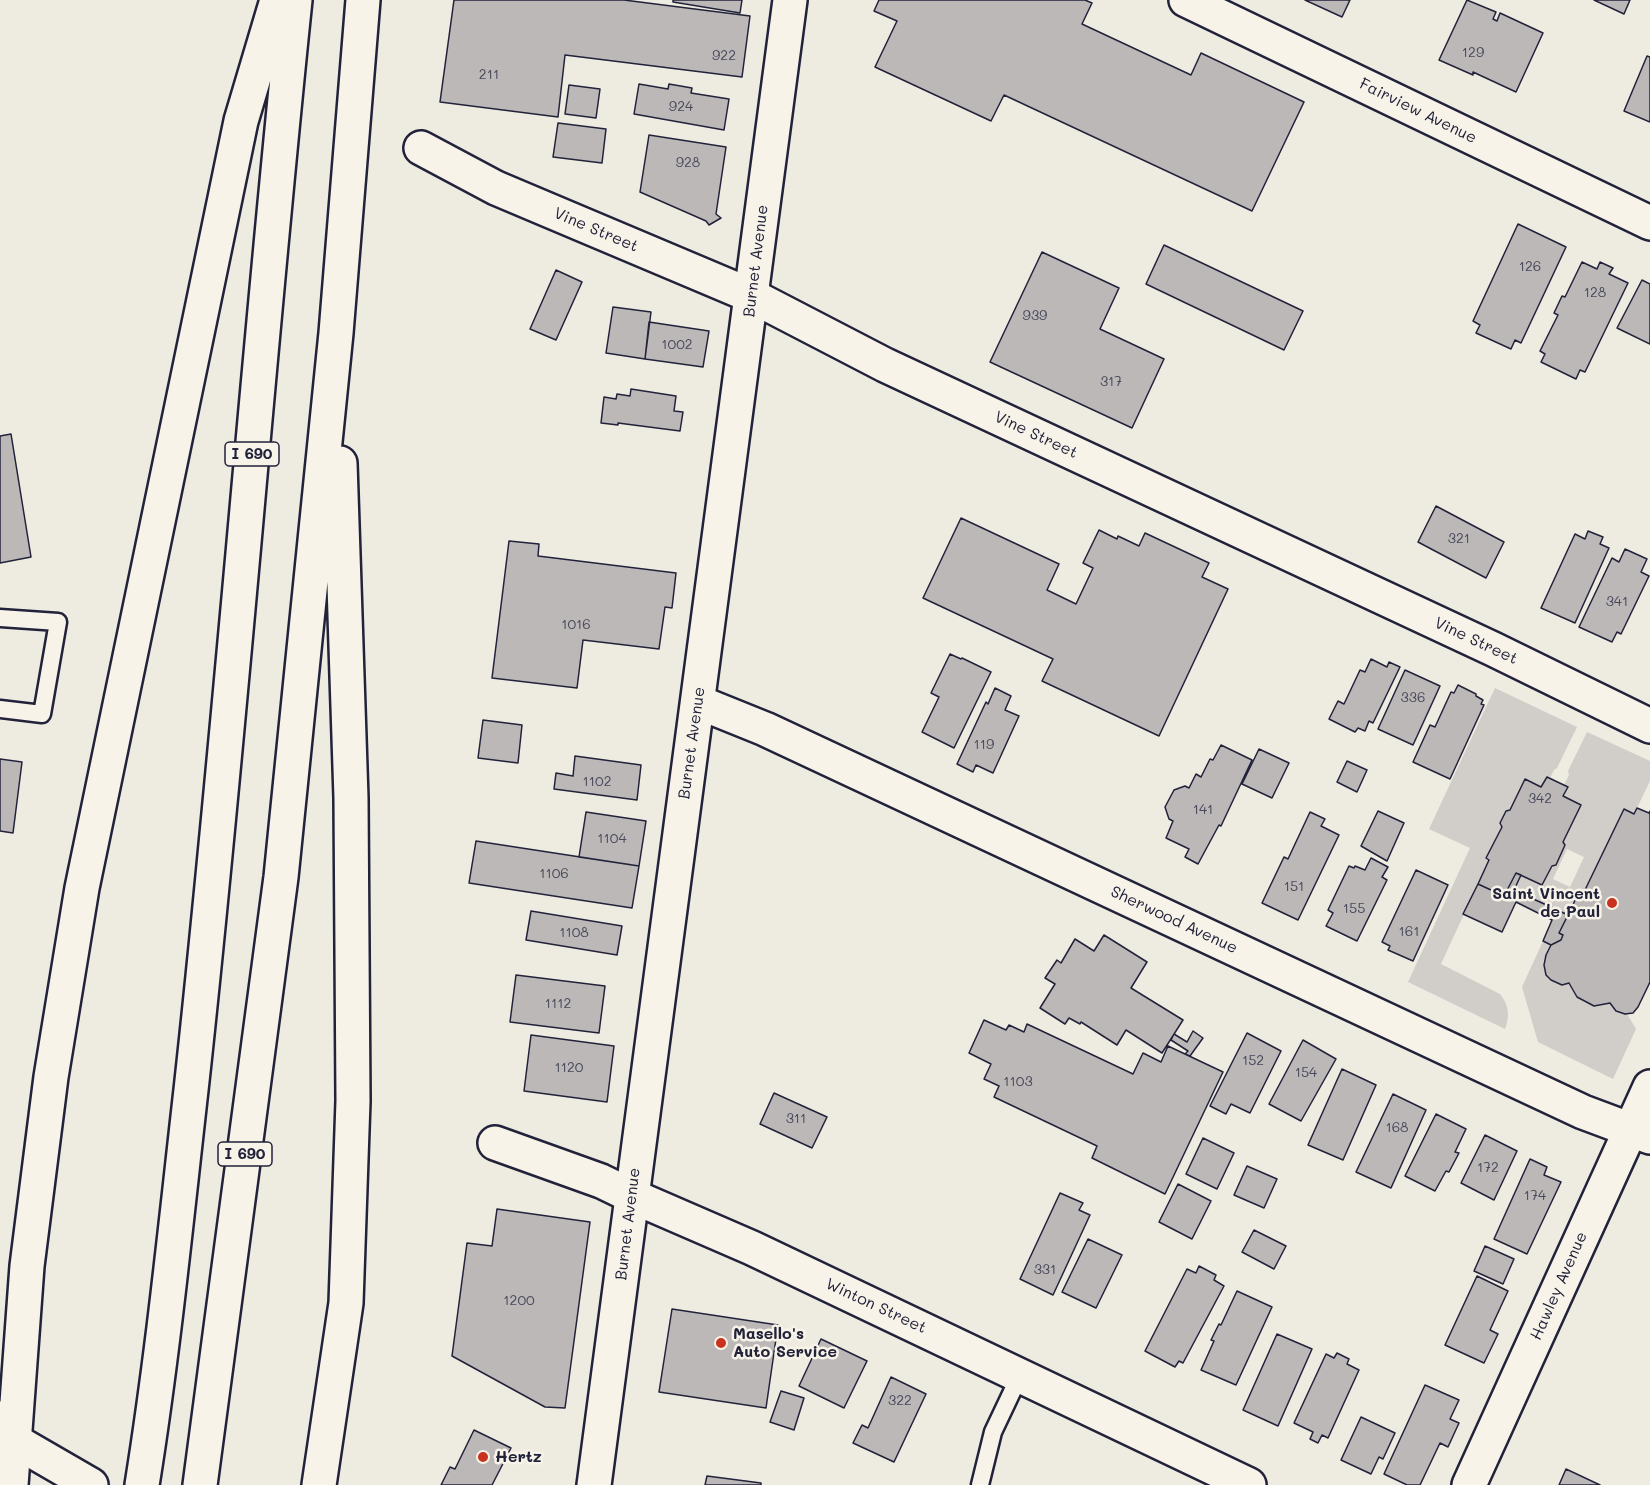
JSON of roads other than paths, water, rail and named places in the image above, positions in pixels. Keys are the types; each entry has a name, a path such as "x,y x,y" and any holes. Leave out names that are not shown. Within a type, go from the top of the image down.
{"main road":[{"path":"11,1485 5,1433 18,1379 27,1266 51,1077 82,888 241,121 277,0"},
{"name":"I 690","path":"142,1485 156,1400 211,909 276,183 295,0"},
{"name":"I 690","path":"201,1485 281,877 336,333 363,0"},
{"name":"Burnet Avenue","path":"594,1485 790,0"},
{"name":"Fairview Avenue","path":"1186,0 1650,223"},
{"name":"Vine Street","path":"421,148 496,188 752,296 885,365 1492,649 1650,726"},
{"path":"319,1485 346,1303 353,1101 351,798 336,333"},
{"name":"Sherwood Avenue","path":"698,702 787,739 1583,1112 1640,1134"},
{"name":"Hawley Avenue","path":"1469,1485 1640,1134 1650,1088"},
{"name":"Winton Street","path":"495,1143 601,1181 752,1248 1249,1485"},
{"path":"0,1295 27,1266"},
{"path":"5,1433 91,1485"}],"lane":[{"path":"0,618 57,622 42,714 0,708"},
{"path":"980,1485 993,1432 1020,1375"}],"place":[{"name":"Saint Vincent de Paul","path":"1612,903"},
{"name":"Masello's Auto Service","path":"721,1343"},
{"name":"Hertz","path":"483,1457"}]}
